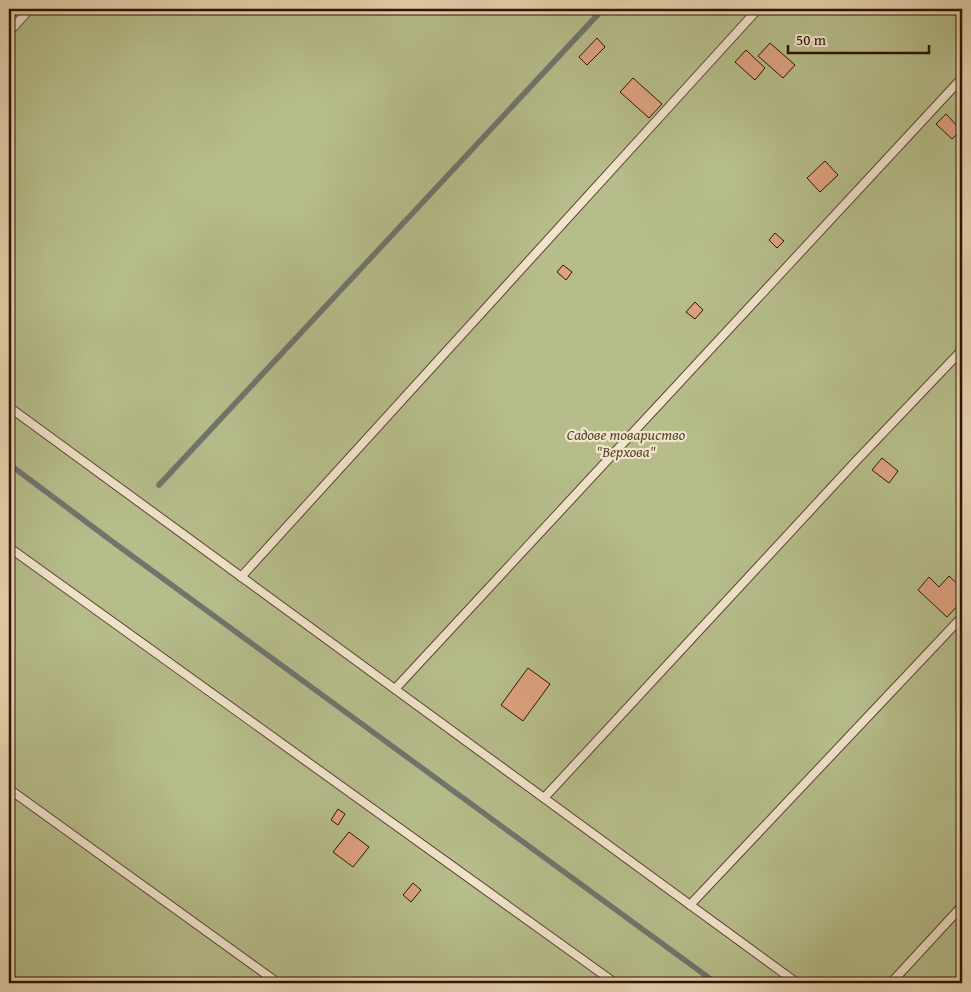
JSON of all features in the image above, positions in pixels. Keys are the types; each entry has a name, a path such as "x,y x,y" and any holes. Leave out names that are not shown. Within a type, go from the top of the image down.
{"lane":[{"path":"9,32 30,9"},
{"path":"241,577 758,9"},
{"path":"395,689 962,78"},
{"path":"544,798 857,460 962,350"},
{"path":"9,407 797,983"},
{"path":"9,557 14,551 615,983"},
{"path":"690,905 962,617"},
{"path":"9,789 278,983"},
{"path":"891,983 962,906"}],"green space":[{"name":"Садове товариство \"Верхова\"","path":"9,9 962,9 962,983 9,983"}],"building":[{"path":"845,9 858,9 853,15"},
{"path":"597,38 605,47 587,65 579,57"},
{"path":"770,43 795,65 783,78 758,56"},
{"path":"746,50 765,68 755,80 735,62"},
{"path":"633,78 662,104 649,118 620,92"},
{"path":"946,114 961,130 952,139 936,124"},
{"path":"825,161 838,175 820,192 807,178"},
{"path":"775,233 784,241 777,248 769,240"},
{"path":"563,265 572,272 566,280 557,272"},
{"path":"695,302 703,310 695,319 686,312"},
{"path":"882,458 898,471 889,483 872,470"},
{"path":"949,576 962,588 962,601 947,617 918,590 929,577 939,587"},
{"path":"528,668 550,684 523,721 501,705"},
{"path":"338,809 345,814 338,825 331,820"},
{"path":"349,832 369,847 353,867 333,852"},
{"path":"413,883 421,890 411,902 403,895"},
{"path":"234,978 242,983 230,983"}],"waterway":[{"path":"159,485 603,9"},
{"path":"9,464 716,983"}]}
